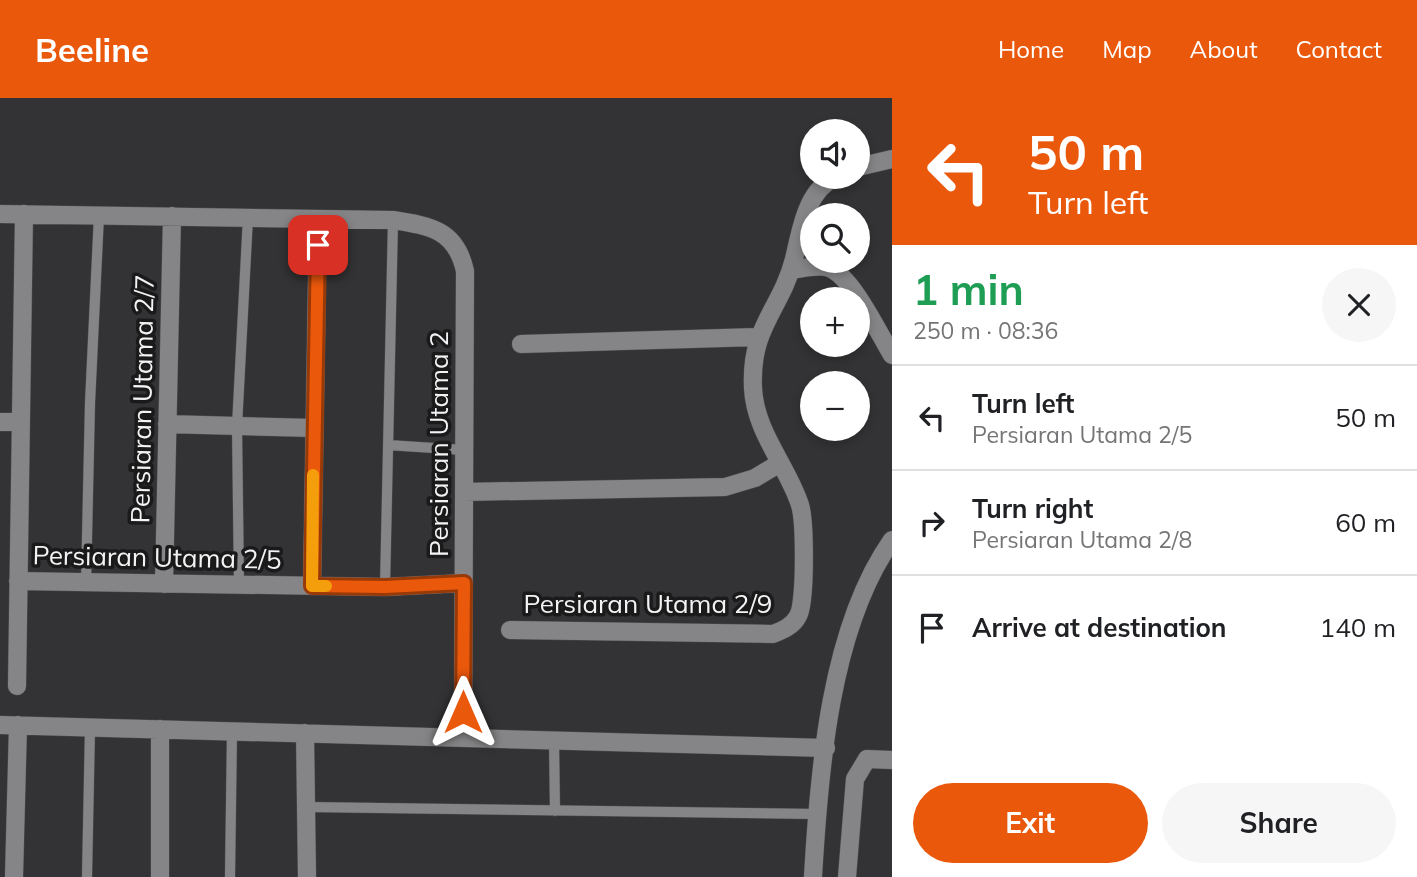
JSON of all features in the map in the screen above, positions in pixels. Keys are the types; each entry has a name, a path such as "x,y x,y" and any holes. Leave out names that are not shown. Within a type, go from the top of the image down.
{"street":[{"path":"870,164 892,159"},
{"path":"464,492 725,487 755,478 780,463 755,410 753,366 757,337 791,270 806,212 820,189"},
{"path":"0,214 393,220"},
{"path":"17,686 24,214"},
{"name":"Persiaran Utama 2/7","path":"164,584 172,216"},
{"path":"312,586 318,219"},
{"name":"Persiaran Utama 2","path":"393,220 433,228 450,239 461,251 465,271 463,738"},
{"path":"791,270 828,267 839,275 851,287 892,355"},
{"path":"521,344 757,337"},
{"path":"0,422 20,422"},
{"path":"167,424 313,428"},
{"name":"Persiaran Utama 2/9","path":"510,630 773,634 787,628 798,617 803,602 801,509 780,463"},
{"path":"813,877 825,748 846,635 877,561 892,540"},
{"name":"Persiaran Utama 2/5","path":"18,581 385,587 464,583"},
{"path":"14,877 9,725 825,748"},
{"path":"160,729 160,877"},
{"path":"305,733 307,877"},
{"path":"847,877 855,779 867,759 892,760"}],"lane":[{"path":"86,583 90,403 99,215"},
{"path":"239,585 237,426 248,217"},
{"path":"385,587 393,220"},
{"path":"388,445 464,450"},
{"path":"87,877 90,727"},
{"path":"230,877 232,732"},
{"path":"554,740 555,810"},
{"path":"306,807 817,814"}],"slow traffic":[{"path":"313,475 312,586 326,586"}],"route":[{"path":"318,245 312,586 385,587 464,583 463,712"}]}
